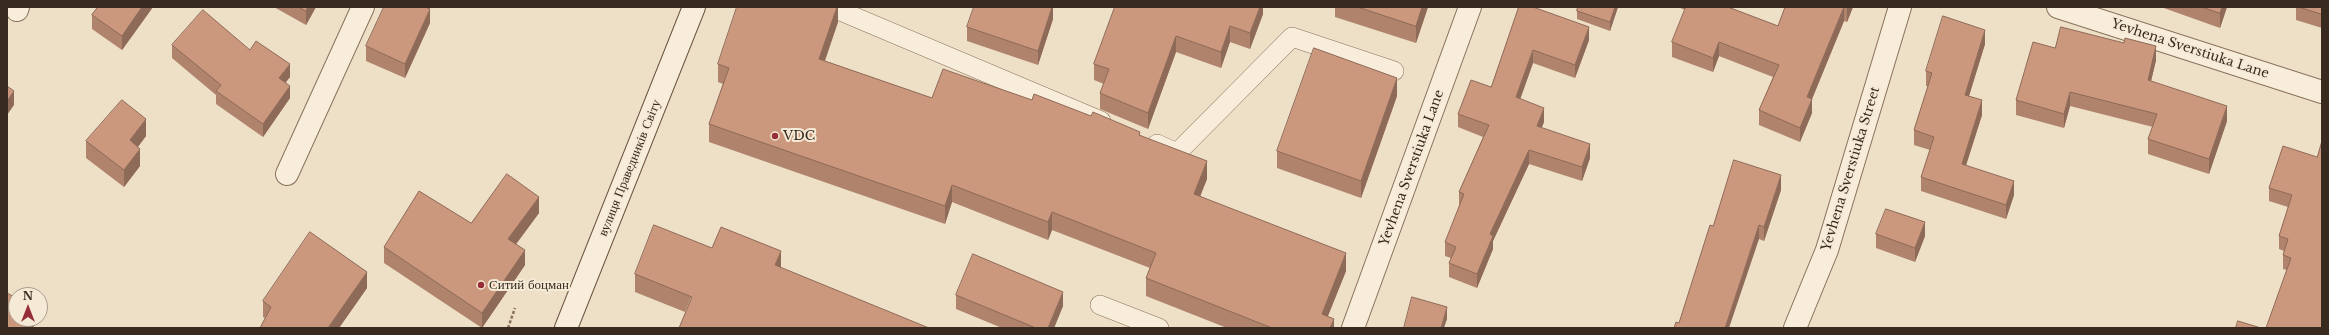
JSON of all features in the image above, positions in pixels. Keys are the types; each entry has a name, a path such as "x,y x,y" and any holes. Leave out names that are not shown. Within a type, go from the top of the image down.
{"street":[{"path":"287,174 363,7"},
{"name":"вулиця Праведників Світу","path":"566,328 694,7"},
{"name":"Yevhena Sverstiuka Lane","path":"1353,328 1470,7"},
{"name":"Yevhena Sverstiuka Street","path":"1795,328 1827,250 1900,7"},
{"name":"Yevhena Sverstiuka Lane","path":"2058,7 2322,92"}],"lane":[{"path":"831,7 1120,129"},
{"path":"1141,138 1178,153 1292,37 1394,71"},
{"path":"1100,305 1159,328"}],"path":[{"path":"508,328 515,308"}],"building":[{"path":"98,7 142,7 122,36 92,15"},
{"path":"299,7 308,7 306,11"},
{"path":"384,7 425,7 430,9 405,64 366,46"},
{"path":"737,7 837,7 819,59 932,98 943,69 1032,100 1034,94 1091,116 1093,112 1140,132 1139,135 1207,161 1194,194 1346,253 1322,314 1334,319 1330,328 1272,328 1146,278 1156,253 1052,212 1048,222 952,185 945,206 709,124 729,68 718,64"},
{"path":"974,7 1052,7 1038,51 967,27"},
{"path":"1115,7 1260,7 1250,33 1230,26 1221,52 1176,36 1148,113 1100,93 1109,69 1094,64"},
{"path":"1358,7 1422,7 1416,26"},
{"path":"1519,7 1533,7 1589,27 1575,65 1533,50 1516,97 1544,108 1537,126 1590,144 1582,167 1529,150 1490,234 1493,236 1477,274 1449,263 1456,247 1445,242 1464,194 1459,192 1489,125 1458,114 1471,80 1491,87"},
{"path":"1578,7 1615,7 1610,22 1577,11"},
{"path":"1686,7 1728,7 1778,26 1785,7 1844,7 1807,97 1812,99 1800,128 1759,110 1779,65 1719,42 1713,58 1672,42"},
{"path":"2202,7 2222,7 2220,13"},
{"path":"2299,7 2322,7 2322,14"},
{"path":"203,10 250,50 256,41 290,64 279,78 290,86 263,124 216,91 221,85 172,45"},
{"path":"1943,16 1985,30 1965,95 1982,100 1962,164 2014,181 2006,205 1921,177 1934,137 1914,130 1932,73 1926,71"},
{"path":"2061,27 2124,43 2125,38 2156,46 2148,80 2227,106 2209,159 2148,139 2157,114 2070,92 2064,114 2016,100 2033,42 2055,48"},
{"path":"1314,48 1397,78 1361,181 1277,151"},
{"path":"7,86 14,91 7,101"},
{"path":"122,100 146,119 130,140 140,149 124,170 86,141"},
{"path":"2322,141 2322,328 2266,328 2291,258 2283,255 2288,239 2279,236 2292,195 2269,188 2283,146 2317,157"},
{"path":"1734,160 1781,175 1764,227 1759,225 1725,328 1674,328 1676,322 1679,323 1710,225 1713,226"},
{"path":"507,174 539,197 508,239 525,250 482,313 384,247 419,191 471,223"},
{"path":"1886,209 1925,222 1915,248 1876,234"},
{"path":"654,225 712,248 721,227 781,251 775,265 929,328 679,328 692,297 635,274"},
{"path":"310,232 367,272 328,328 260,328 271,307 263,301"},
{"path":"973,254 1063,292 1048,328 1036,328 956,295"},
{"path":"7,293 8,327 25,327 7,328"},
{"path":"1412,297 1447,307 1441,328 1404,328"},
{"path":"2238,321 2261,328 2236,328"}],"place":[{"name":"VDC","path":"775,136"},
{"name":"Ситий боцман","path":"481,285"}]}
